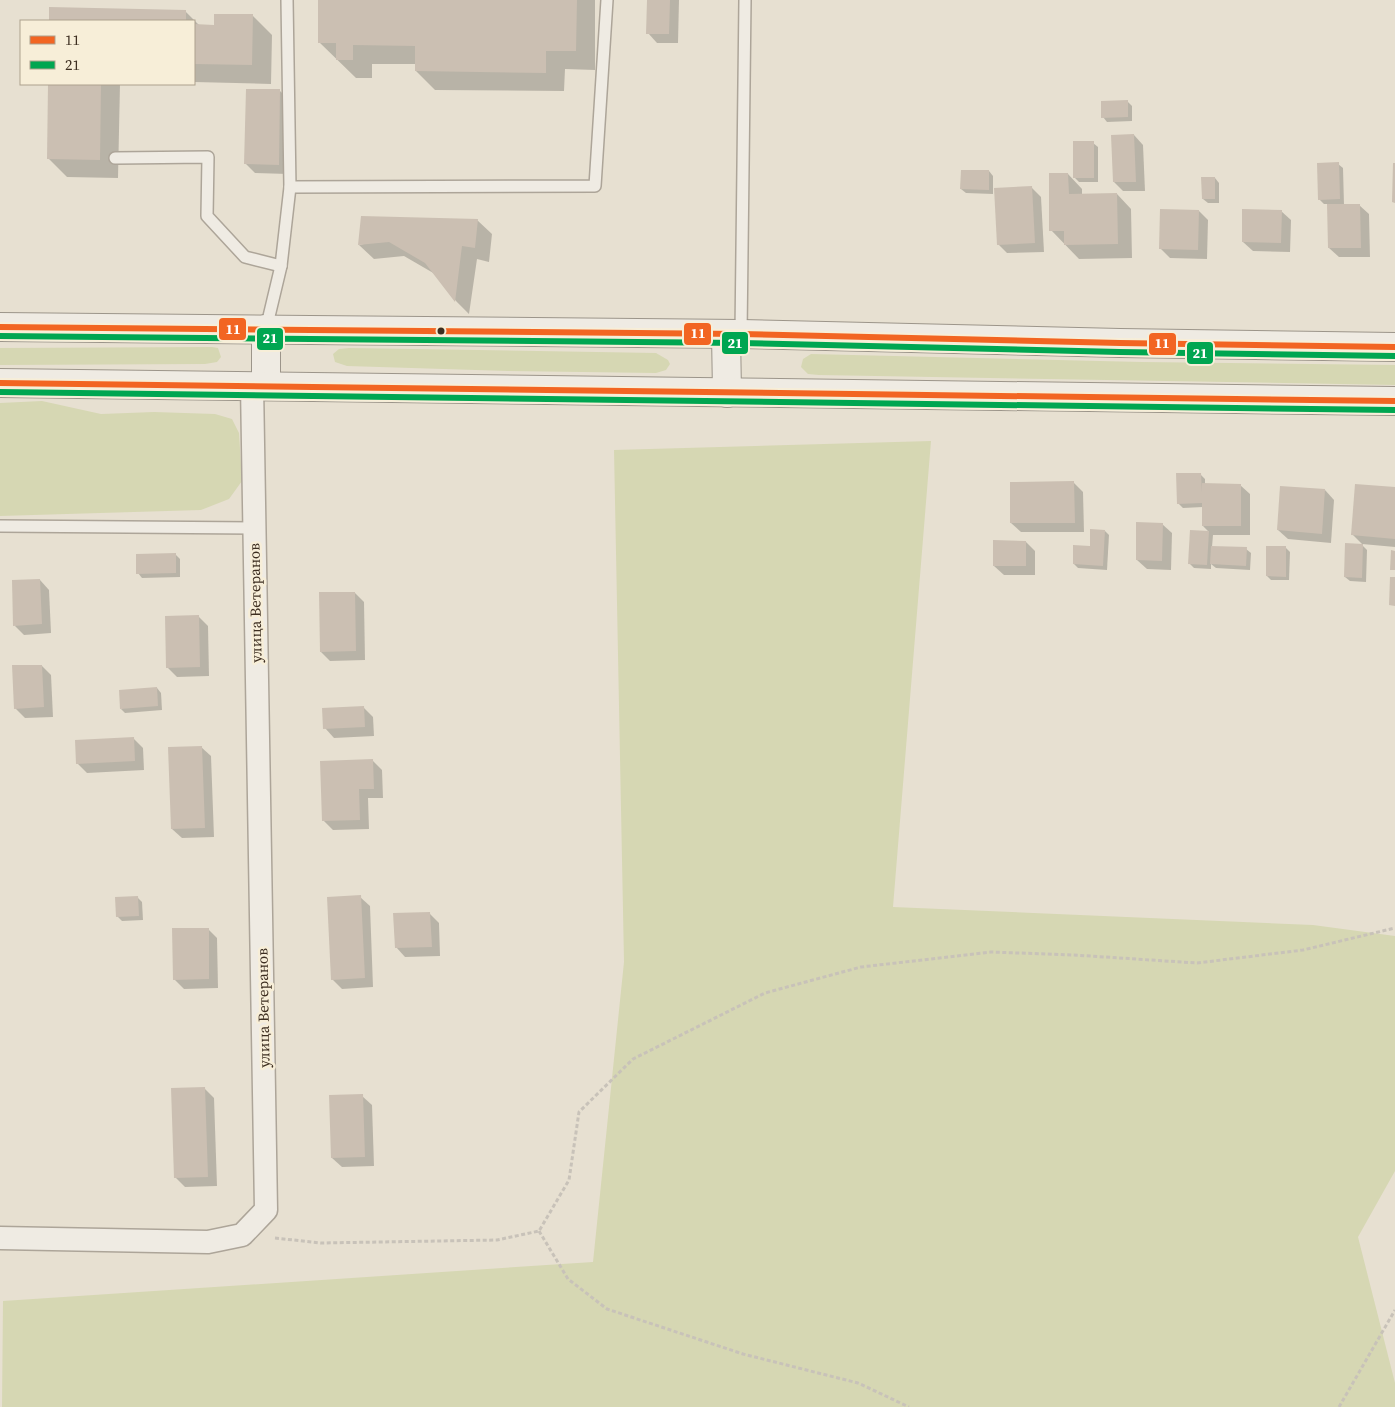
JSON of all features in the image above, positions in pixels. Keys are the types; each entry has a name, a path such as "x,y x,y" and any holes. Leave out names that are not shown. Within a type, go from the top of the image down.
{"main road":[{"path":"0,327 734,334 1395,347"},
{"path":"259,385 266,329"},
{"path":"727,393 734,334"},
{"path":"0,383 1395,401"}],"street":[{"name":"улица Ветеранов","path":"242,1235 266,1210 254,528 259,385"},
{"path":"0,1238 208,1242 242,1235"}],"lane":[{"path":"266,329 281,266 290,187 287,0"},
{"path":"290,187 596,186 607,0"},
{"path":"734,334 745,0"},
{"path":"115,158 208,157 207,216 245,257 281,266"},
{"name":"улица Ветеранов","path":"0,526 254,528"}],"path":[{"path":"242,1235 321,1242 497,1240 539,1231 569,1180 579,1112 633,1059 765,993 861,967 992,952 1074,954 1197,964 1303,950 1395,928"},
{"path":"539,1231 568,1279 607,1310 743,1354 858,1383 909,1407"},
{"path":"1339,1407 1395,1310"}],"green space":[{"path":"0,348 218,348 221,357 217,362 205,364 0,365"},
{"path":"339,349 656,353 668,360 670,364 666,370 656,373 347,366 335,362 333,354"},
{"path":"811,354 1142,362 1395,365 1395,385 819,375 808,374 801,367 803,359"},
{"path":"42,401 101,414 154,412 215,414 232,419 239,433 242,481 229,499 201,510 0,516 0,403"},
{"path":"931,441 893,907 1313,925 1395,936 1395,1171 1358,1237 1395,1383 1395,1407 2,1407 3,1301 593,1262 624,962 614,450"}],"building":[{"path":"318,0 577,0 576,51 546,51 546,73 415,71 415,46 353,45 353,60 336,60 336,43 318,43"},
{"path":"647,0 670,0 669,34 646,34"},
{"path":"49,7 186,10 186,20 49,20"},
{"path":"214,14 253,14 252,65 195,64 195,24 214,25"},
{"path":"48,85 101,85 100,160 47,159"},
{"path":"246,89 280,89 279,165 244,164"},
{"path":"1128,100 1128,117 1101,118 1101,101"},
{"path":"1134,134 1136,182 1113,182 1111,135"},
{"path":"1073,141 1094,141 1094,178 1073,178"},
{"path":"1339,162 1340,199 1318,200 1317,163"},
{"path":"1393,163 1395,163 1395,203 1392,202"},
{"path":"961,170 989,170 989,190 960,189"},
{"path":"1049,173 1068,173 1069,194 1117,193 1118,244 1064,245 1064,231 1049,231"},
{"path":"1201,177 1215,177 1215,199 1202,199"},
{"path":"1032,186 1035,243 997,245 994,188"},
{"path":"1327,204 1360,204 1361,248 1328,248"},
{"path":"1160,209 1199,210 1198,250 1159,249"},
{"path":"1242,209 1282,210 1281,243 1242,242"},
{"path":"361,216 478,219 475,248 462,246 455,302 425,263 389,242 358,245"},
{"path":"1176,473 1201,473 1202,493 1202,483 1241,484 1241,526 1202,526 1202,503 1177,504"},
{"path":"1074,481 1075,523 1010,523 1010,482"},
{"path":"1355,484 1395,487 1395,539 1351,535"},
{"path":"1280,486 1325,489 1322,534 1277,530"},
{"path":"1136,522 1163,523 1162,561 1136,560"},
{"path":"1090,529 1105,530 1103,566 1073,564 1073,545 1090,546"},
{"path":"1190,530 1209,531 1207,565 1188,564"},
{"path":"993,540 1026,541 1026,566 993,566"},
{"path":"1345,543 1363,544 1362,578 1344,577"},
{"path":"1211,546 1247,547 1246,566 1210,564"},
{"path":"1266,546 1286,546 1286,577 1266,576"},
{"path":"1391,550 1395,551 1395,570 1390,570"},
{"path":"176,553 176,573 136,574 136,554"},
{"path":"1390,577 1395,577 1395,606 1389,605"},
{"path":"40,579 42,624 13,626 12,580"},
{"path":"319,592 355,592 356,651 320,652"},
{"path":"199,615 200,667 166,668 165,616"},
{"path":"12,665 42,665 44,707 14,709"},
{"path":"157,687 158,706 120,709 119,690"},
{"path":"364,706 365,727 323,729 322,708"},
{"path":"134,737 135,761 76,764 75,740"},
{"path":"202,746 205,828 171,829 168,747"},
{"path":"373,759 374,789 359,789 360,820 322,821 320,761"},
{"path":"361,895 365,978 331,980 327,897"},
{"path":"138,896 139,916 116,917 115,897"},
{"path":"430,912 432,947 395,948 393,913"},
{"path":"172,928 209,928 209,979 173,980"},
{"path":"205,1087 208,1177 174,1178 171,1088"},
{"path":"363,1094 365,1157 331,1158 329,1095"}],"transit line":[{"name":"11","path":"0,327 741,334 1395,347"},
{"name":"21","path":"0,336 741,343 1395,356"},
{"name":"11","path":"0,383 1395,401"},
{"name":"21","path":"0,392 1395,410"}]}
